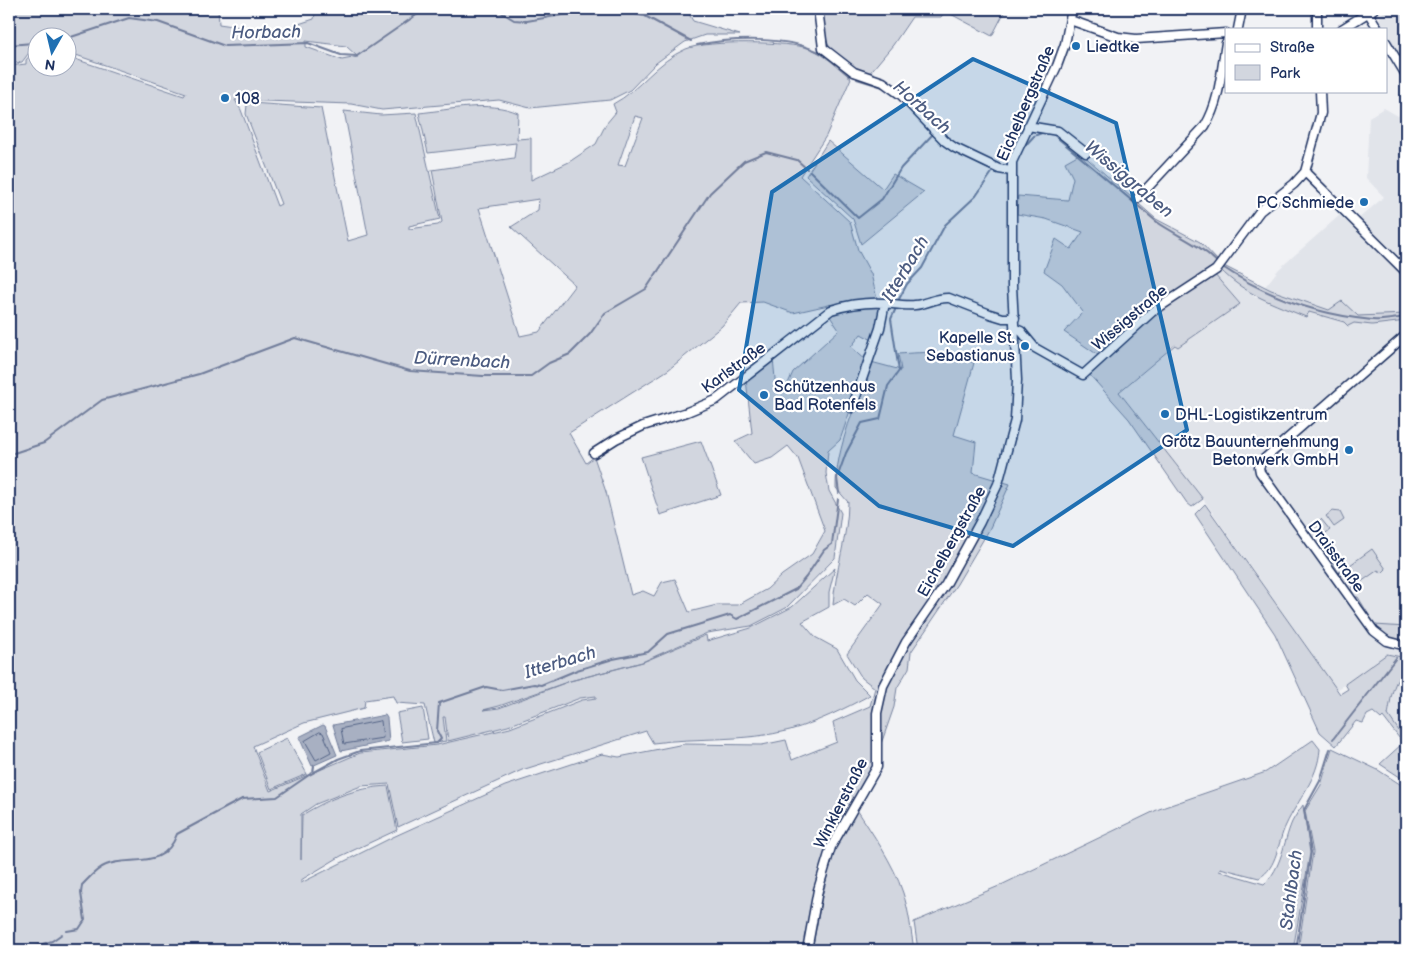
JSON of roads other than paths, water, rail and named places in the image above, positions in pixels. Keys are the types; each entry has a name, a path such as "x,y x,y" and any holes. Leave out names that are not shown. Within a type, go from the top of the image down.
{"street":[{"path":"818,9 823,48 854,72 883,82 902,95 945,141 955,148 999,169 1011,172"},
{"name":"Eichelbergstraße","path":"879,696 894,663 946,584 980,522 998,484 1015,420 1017,380 1012,162 1057,66 1065,44 1072,9"},
{"path":"1238,28 1242,9"},
{"path":"1316,9 1317,28"},
{"path":"1344,28 1371,10 1378,28"},
{"path":"1070,20 1118,37 1136,39 1225,33"},
{"path":"1388,45 1406,75"},
{"path":"1136,199 1205,126 1216,105 1225,49"},
{"path":"1320,92 1321,113 1305,172 1406,272"},
{"path":"1028,126 1058,131 1086,153"},
{"name":"Wissigstraße","path":"1016,329 1035,348 1083,375 1152,312 1216,270 1260,211 1294,184 1305,172"},
{"name":"Karlstraße","path":"594,454 616,439 644,426 716,400 831,310 843,306 918,305 940,297 949,298 1003,318 1015,318"},
{"path":"852,408 880,328 892,304"},
{"name":"Draisstraße","path":"1406,335 1263,460 1259,466 1260,472 1374,631 1387,641 1406,646"},
{"name":"Winklerstraße","path":"807,950 818,890 831,846 877,767 879,696"}],"water":[{"path":"385,715 387,718 389,741 341,751 333,725"},
{"path":"323,725 337,755 312,766 299,737"}],"waterway":[{"name":"Horbach","path":"78,35 129,18 158,22 225,46 308,43 341,55 357,56 425,9"},
{"name":"Horbach","path":"496,9 514,20 527,21 596,9"},
{"name":"Horbach","path":"609,9 645,16 691,41"},
{"name":"Horbach","path":"697,45 742,40 791,43 823,54 850,76"},
{"name":"Horbach","path":"9,45 28,43"},
{"name":"Horbach","path":"857,79 886,88"},
{"name":"Wissiggraben","path":"1023,148 1034,136 1044,132"},
{"name":"Dürrenbach","path":"810,171 858,218 882,199 901,168 933,134"},
{"name":"Wissiggraben","path":"1053,134 1157,222 1196,245 1218,263"},
{"name":"Horbach","path":"953,151 995,172"},
{"name":"Dürrenbach","path":"14,453 44,443 102,400 199,374 295,338 410,371 483,376 531,376 549,363 570,354 590,334 605,313 646,289 710,193 744,161 766,152 797,160 807,169"},
{"name":"Itterbach","path":"898,301 907,284 922,268 945,225 976,196 993,171"},
{"name":"Wissiggraben","path":"1221,266 1274,295 1312,309 1372,320 1406,317"},
{"name":"Itterbach","path":"839,493 837,478 846,453 862,423 880,419 888,386 899,371 891,319 896,308"},
{"name":"Itterbach","path":"67,931 79,929 85,920 81,893 82,885 103,866 115,862 146,860 164,853 171,846 177,834 242,799 277,797 309,775 338,759 360,751 437,743 441,739 437,731 439,703 486,687 502,690 534,684 541,685 577,670 613,659 648,652 668,634 730,615 737,619 796,589 824,550 832,544 838,499"},
{"name":"Stahlbach","path":"1333,739 1396,658"},
{"name":"Stahlbach","path":"1296,950 1311,852 1304,810 1320,781 1330,749"},
{"name":"Itterbach","path":"313,773 314,766"},
{"name":"Itterbach","path":"24,950 52,941 62,934"}],"place":[{"name":"Liedtke","path":"1076,46"},
{"name":"108","path":"225,98"},
{"name":"PC Schmiede","path":"1364,202"},
{"name":"Kapelle St. Sebastianus","path":"1025,346"},
{"name":"Schützenhaus Bad Rotenfels","path":"764,395"},
{"name":"DHL-Logistikzentrum","path":"1165,414"},
{"name":"Grötz Bauunternehmung Betonwerk GmbH","path":"1349,450"}]}
